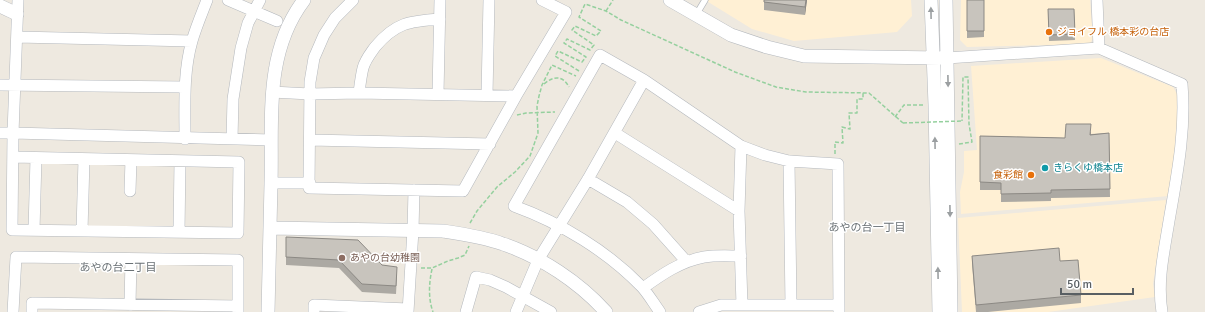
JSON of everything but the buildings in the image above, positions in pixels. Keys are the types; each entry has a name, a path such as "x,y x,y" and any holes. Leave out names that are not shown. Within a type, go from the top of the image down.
{"street":[{"path":"13,158 239,162 238,233 12,230 13,133 16,86 18,0"},
{"path":"185,139 185,87 192,41 207,0"},
{"path":"228,0 277,21"},
{"path":"232,139 233,99 240,48 248,23 260,0"},
{"path":"268,312 272,183 272,92 275,69 287,27 295,12 304,0"},
{"path":"353,0 335,18 324,35 314,58 311,70 309,188 463,190 516,96 566,12 542,0"},
{"path":"438,94 440,0"},
{"path":"487,95 489,0"},
{"path":"670,0 731,35 766,47 804,56 947,58 1099,48 1182,84 1184,108 1181,152 1160,271 1162,312"},
{"path":"931,0 932,58 935,105 939,312"},
{"path":"946,0 951,312"},
{"path":"1097,0 1099,48"},
{"path":"0,6 17,14"},
{"path":"359,93 363,68 367,58 379,42 392,30 415,21 440,19"},
{"path":"17,37 192,41"},
{"path":"660,312 643,288 610,258 560,226 537,214 514,206 600,54 644,80 741,146 765,155 789,161 838,164 839,309 790,305 742,304 721,305 699,312"},
{"path":"516,312 538,260 588,179 644,80"},
{"path":"0,85 185,87"},
{"path":"272,92 310,94 359,93 516,96"},
{"path":"0,133 185,139 271,140"},
{"path":"615,133 739,211"},
{"path":"310,140 490,144"},
{"path":"741,146 739,211 742,304"},
{"path":"34,230 36,158"},
{"path":"82,231 84,159"},
{"path":"130,190 131,160"},
{"path":"179,232 180,161"},
{"path":"789,161 790,305"},
{"path":"588,179 627,202 653,224 686,261"},
{"path":"272,183 310,183"},
{"path":"314,312 314,305 408,311 414,230 414,190"},
{"path":"270,228 443,231 472,236 502,244 538,260 577,286 597,302 606,312"},
{"path":"643,288 663,274 686,261 704,257 741,256"},
{"path":"13,312 16,257 238,260 238,309 32,303 32,312"},
{"path":"130,305 131,258"},
{"path":"466,312 476,277 490,280 522,295 551,312"}],"lane":[{"path":"696,15 705,0"}],"path":[{"path":"606,11 613,0"},
{"path":"542,85 550,78 556,77 564,80 570,90"},
{"path":"902,124 962,121 963,77 968,77 969,124 972,142 949,145"},
{"path":"834,164 835,142 843,143 842,127 850,129 850,113 857,113 857,99 863,99 863,93"},
{"path":"895,117 904,105 935,105"},
{"path":"513,118 526,113 556,112"},
{"path":"433,312 430,302 429,285 432,268 458,258 464,254 472,236"}],"shaded area":[{"path":"705,0 911,0 912,16 897,32 794,41 752,29"},
{"path":"961,0 1090,0 1093,38 1090,44 967,47 960,40"},
{"path":"1101,58 1173,87 1177,94 1178,133 1169,196 961,214 960,192 964,172 964,151 977,150 971,66"},
{"path":"1166,200 1153,284 1155,297 1048,312 962,312 958,218"}],"place":[{"name":"ジョイフル 橋本彩の台店","path":"1049,32"},
{"name":"きらくゆ橋本店","path":"1045,168"},
{"name":"食彩館","path":"1031,175"},
{"name":"あやの台幼稚園","path":"342,258"}],"district":[{"name":"あやの台一丁目","path":"867,227"},
{"name":"あやの台二丁目","path":"118,267"}]}
